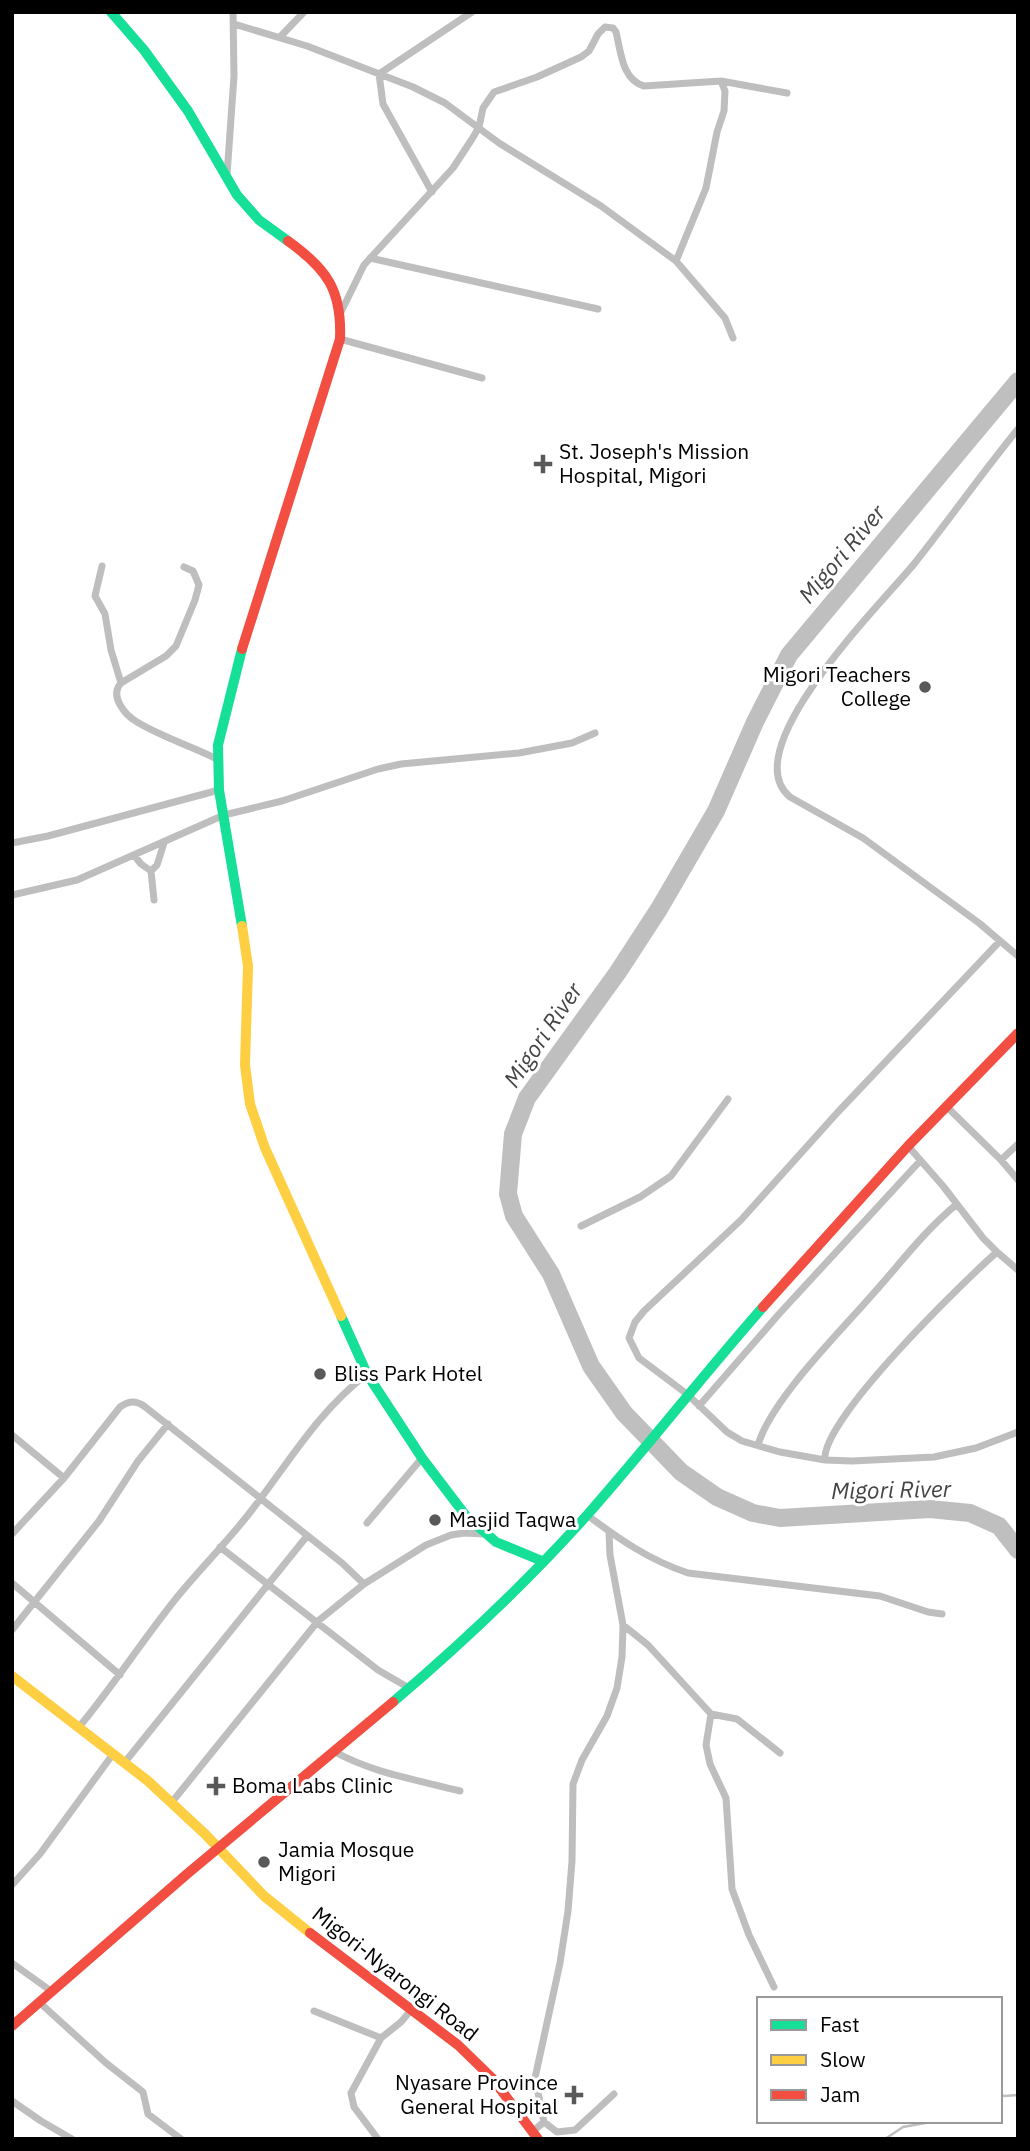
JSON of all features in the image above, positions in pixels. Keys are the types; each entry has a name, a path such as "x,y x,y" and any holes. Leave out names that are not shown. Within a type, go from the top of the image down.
{"main road":[{"path":"111,12 131,33 175,91 247,208 316,265 337,297 341,313 340,339 315,425 248,624 221,727 217,759 219,790 248,966 245,1065 250,1104 265,1148 367,1374 422,1458 466,1516 496,1542 542,1561"},
{"path":"12,2026 218,1848 335,1752 484,1619 587,1515 687,1394 908,1146 1018,1033"},
{"name":"Migori-Nyarongi Road","path":"12,1676 173,1802 258,1891 412,2008 481,2066 536,2135"}],"street":[{"path":"226,176 233,96 233,12"},
{"path":"280,37 304,12"},
{"path":"379,74 472,12"},
{"path":"234,24 280,37 429,94 499,143 601,206 676,261 725,318 733,338"},
{"path":"341,313 359,272 369,258 453,168 478,127 483,108 494,92 582,57 605,27 613,28 616,32 630,78 639,85 722,81 787,93"},
{"path":"379,74 383,104 432,192"},
{"path":"676,261 706,188 724,111 725,91 722,81"},
{"path":"369,258 598,309"},
{"path":"340,339 482,378"},
{"path":"1018,429 894,589 837,652 785,735 776,773 782,791 863,838 1018,956"},
{"path":"102,566 95,594 105,614 111,650 121,682"},
{"path":"184,567 193,571 199,585 180,639 166,656 121,682 116,691 119,703 137,722 217,759"},
{"path":"12,895 70,883 225,815 282,801 358,775 401,764 519,753 572,743 595,733"},
{"path":"12,843 48,836 219,790"},
{"path":"151,871 157,865 164,842"},
{"path":"134,855 151,871 154,900"},
{"path":"1000,941 837,1113 741,1220 635,1321 629,1338 635,1353 663,1378 687,1394 734,1437 799,1457 881,1461 956,1453 1018,1432"},
{"path":"581,1226 640,1197 671,1176 728,1099"},
{"path":"947,1107 1018,1180"},
{"path":"1001,1160 1018,1144"},
{"path":"908,1146 983,1238 1018,1270"},
{"path":"699,1406 787,1305 920,1161"},
{"path":"758,1445 773,1416 821,1353 919,1240 957,1204"},
{"path":"825,1460 829,1442 853,1403 968,1278 998,1252"},
{"path":"79,1727 177,1597 260,1498 327,1408 367,1374"},
{"path":"12,1534 64,1478 99,1430 129,1401 140,1403 168,1424 342,1563 364,1584"},
{"path":"12,1630 99,1521 138,1461 168,1424"},
{"path":"12,1435 64,1478"},
{"path":"367,1523 422,1458"},
{"path":"587,1515 649,1558 688,1573 880,1596 942,1614"},
{"path":"536,2135 544,2122 536,2078 568,1911 573,1784 582,1760 600,1731 620,1673 623,1625 610,1555 609,1532"},
{"path":"173,1802 318,1622 364,1584 438,1538 464,1533 484,1534"},
{"path":"125,1762 307,1536"},
{"path":"220,1547 378,1670 409,1688"},
{"path":"12,1583 120,1675"},
{"path":"623,1625 648,1645 711,1714 737,1719 780,1753"},
{"path":"711,1714 706,1745 710,1764 726,1798 732,1889 749,1936 774,1987"},
{"path":"335,1752 413,1780 460,1791"},
{"path":"12,1885 40,1854 113,1754"},
{"path":"12,1963 29,1978 51,1991"},
{"path":"38,2002 143,2092 148,2114 181,2139"},
{"path":"378,2139 354,2107 351,2093 381,2038 401,2022 412,2008"},
{"path":"314,2011 381,2038"},
{"path":"544,2122 557,2132 575,2130 614,2094"},
{"path":"12,2101 72,2139"}],"waterway":[{"name":"Migori River","path":"1018,381 789,655 755,722 716,811 659,909 618,972 527,1098 513,1134 508,1194 514,1216 551,1274 591,1366 624,1413 681,1472 717,1497 753,1513 780,1518 930,1509 970,1513 999,1526 1018,1550"},
{"path":"1002,2095 1018,2095"},
{"path":"885,2139 903,2127 925,2123"}],"traffic: fast":[{"path":"111,12 144,50 188,111 237,195 259,220 288,241"},
{"path":"242,649 218,745 219,790 242,926"},
{"path":"393,1702 494,1611 565,1539 763,1307"},
{"path":"341,1316 367,1374 422,1458 466,1516 496,1542 542,1561"}],"traffic: slow":[{"path":"242,926 248,966 245,1065 250,1104 265,1148 341,1316"},
{"path":"12,1676 148,1781 205,1834 264,1896 310,1933"}],"traffic: jam":[{"path":"242,649 340,339 338,307 329,282 313,261 288,241"},
{"path":"763,1307 908,1146 1018,1033"},
{"path":"12,2026 187,1874 393,1702"},
{"path":"310,1933 458,2045 492,2078 538,2139"}],"place":[{"name":"St. Joseph's Mission Hospital, Migori","path":"543,464"},
{"name":"Migori Teachers College","path":"925,687"},
{"name":"Bliss Park Hotel","path":"320,1374"},
{"name":"Masjid Taqwa","path":"435,1520"},
{"name":"Boma Labs Clinic","path":"216,1786"},
{"name":"Jamia Mosque Migori","path":"264,1862"},
{"name":"Nyasare Province General Hospital","path":"574,2095"}]}
